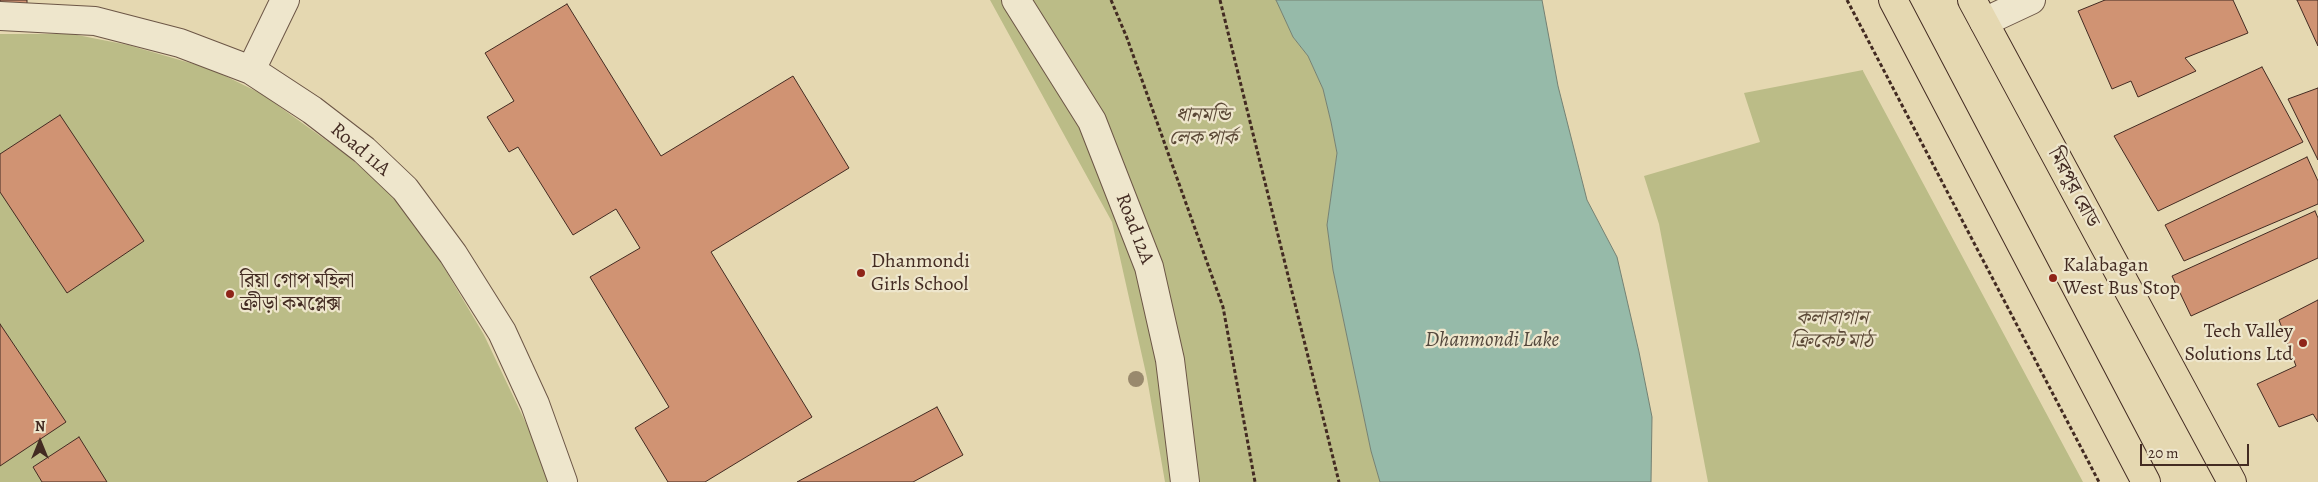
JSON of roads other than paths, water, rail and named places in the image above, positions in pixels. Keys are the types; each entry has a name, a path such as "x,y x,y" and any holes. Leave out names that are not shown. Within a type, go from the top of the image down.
{"highway":[{"path":"1893,0 2146,482"},
{"name":"মিরপুর রোড","path":"1978,11 2232,482"}],"street":[{"path":"251,70 285,0"},
{"name":"Road 12A","path":"1016,0 1092,121 1149,267 1170,360 1185,482"},
{"path":"1978,11 2031,0"},
{"name":"Road 11A","path":"0,16 94,21 180,43 251,70 320,116 364,150 405,189 453,254 502,332 534,404 563,482"}],"water":[{"name":"Dhanmondi Lake","path":"1276,0 1542,0 1558,86 1587,200 1617,257 1639,352 1652,417 1651,482 1380,482 1371,451 1333,270 1327,225 1337,153 1331,122 1323,89 1308,56 1293,37"}],"place":[{"name":"Dhanmondi Girls School","path":"861,273"},
{"name":"Kalabagan West Bus Stop","path":"2053,278"},
{"name":"রিয়া গোপ মহিলা ক্রীড়া কমপ্লেক্স","path":"230,294"},
{"name":"Tech Valley Solutions Ltd","path":"2303,343"}],"park label":[{"name":"ধানমন্ডি লেক পার্ক","path":"1203,128"},
{"name":"কলাবাগান ক্রিকেট মাঠ","path":"1832,330"}]}
